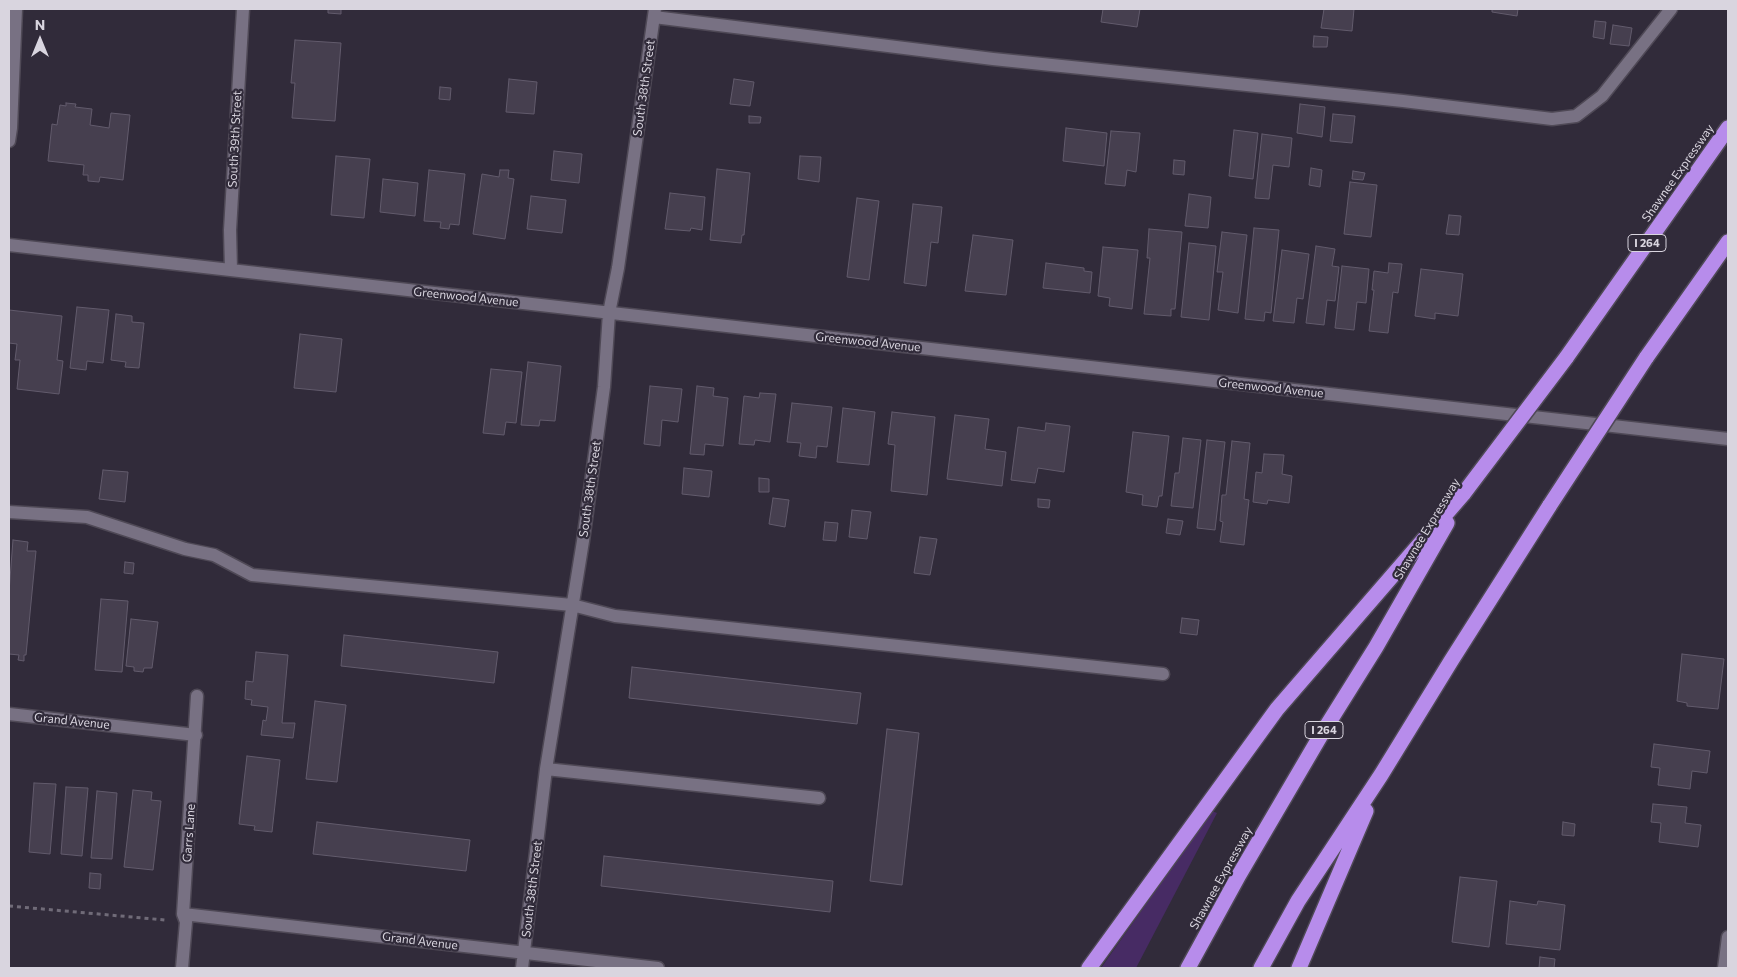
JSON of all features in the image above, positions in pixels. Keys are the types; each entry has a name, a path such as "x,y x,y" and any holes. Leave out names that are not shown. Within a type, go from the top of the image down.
{"highway":[{"name":"Shawnee Expressway","path":"1188,968 1239,875 1321,735 1376,647 1464,493 1566,358 1728,128"},
{"path":"1261,968 1298,901 1381,775 1550,504 1646,358 1728,242"},
{"path":"1089,968 1277,710 1464,493"},
{"path":"1299,968 1381,775"}],"street":[{"path":"9,140 16,9"},
{"name":"South 39th Street","path":"230,270 230,230 243,9"},
{"path":"654,13 1003,60 1403,101 1552,119 1576,116 1602,96 1672,9"},
{"name":"South 38th Street","path":"522,968 546,769 604,387 609,313 618,268 654,13"},
{"name":"Greenwood Avenue","path":"9,245 1728,439"},
{"path":"9,512 87,517 185,549 214,555 252,575 572,605 615,616 1163,674"},
{"name":"Garrs Lane","path":"182,968 197,696"},
{"name":"Grand Avenue","path":"9,714 196,735"},
{"path":"546,769 819,798"},
{"name":"Grand Avenue","path":"184,918 658,968"},
{"path":"1724,968 1728,937"}],"path":[{"path":"9,906 184,918"}],"shaded area":[{"path":"1212,811 1217,813 1136,968 1101,968"}],"building":[{"path":"328,9 341,9 341,14 328,13"},
{"path":"1103,9 1140,9 1137,27 1101,22"},
{"path":"1324,9 1354,9 1352,31 1321,28"},
{"path":"1492,9 1518,9 1517,16 1492,12"},
{"path":"1595,21 1606,22 1604,39 1593,37"},
{"path":"1613,25 1632,28 1629,46 1610,44"},
{"path":"1314,36 1328,37 1327,47 1313,47"},
{"path":"295,40 341,43 335,121 292,118 295,83 291,83"},
{"path":"509,79 537,82 534,114 506,112"},
{"path":"734,79 754,82 750,106 730,104"},
{"path":"440,87 451,88 450,100 439,99"},
{"path":"66,103 76,104 75,107 92,109 90,125 109,128 111,113 130,115 123,180 100,177 99,182 88,181 88,175 83,175 84,165 48,161 52,124 57,125 60,105 66,106"},
{"path":"1300,104 1325,107 1322,137 1297,133"},
{"path":"1333,114 1355,116 1352,143 1330,141"},
{"path":"749,116 761,117 760,123 749,123"},
{"path":"1066,128 1107,133 1104,166 1063,161"},
{"path":"1234,130 1258,133 1253,179 1229,176"},
{"path":"1111,131 1140,133 1136,172 1127,170 1125,186 1105,184"},
{"path":"1262,134 1292,138 1289,167 1273,165 1269,199 1255,198"},
{"path":"554,151 582,154 579,183 551,180"},
{"path":"336,156 370,159 364,218 331,215"},
{"path":"800,156 821,157 819,182 798,179"},
{"path":"1174,160 1185,161 1184,175 1173,174"},
{"path":"1311,168 1322,170 1320,187 1309,185"},
{"path":"717,169 750,173 744,235 742,235 741,243 710,240"},
{"path":"429,170 465,174 459,225 450,224 449,229 440,228 441,222 424,221"},
{"path":"500,170 509,170 508,178 514,179 505,239 473,234 482,174 499,177"},
{"path":"1353,171 1365,173 1363,180 1352,179"},
{"path":"383,179 418,183 415,216 380,212"},
{"path":"1350,182 1377,185 1371,237 1344,234"},
{"path":"670,193 705,197 702,230 691,228 690,231 665,229"},
{"path":"1189,194 1211,197 1208,228 1185,226"},
{"path":"531,196 566,200 562,233 527,229"},
{"path":"857,198 879,201 869,280 847,277"},
{"path":"913,204 942,207 938,243 931,242 926,286 904,283"},
{"path":"1449,215 1461,216 1459,235 1446,234"},
{"path":"1254,228 1279,230 1271,313 1265,312 1264,321 1245,319"},
{"path":"1149,229 1182,232 1175,309 1171,309 1171,316 1144,314 1150,258 1147,258"},
{"path":"1222,232 1247,235 1238,313 1218,310 1223,272 1217,272"},
{"path":"973,235 1013,240 1006,295 965,291"},
{"path":"1189,243 1216,246 1209,320 1181,317"},
{"path":"1316,246 1335,249 1332,266 1339,267 1335,301 1327,300 1324,325 1306,323"},
{"path":"1103,247 1138,250 1132,309 1109,306 1110,298 1098,296"},
{"path":"1282,250 1309,254 1303,299 1297,298 1294,323 1273,321"},
{"path":"1046,263 1084,268 1084,271 1092,272 1090,293 1043,288"},
{"path":"1389,263 1402,264 1398,293 1393,292 1388,333 1369,331 1374,290 1372,290 1374,271 1388,273"},
{"path":"1342,266 1369,269 1366,303 1357,302 1354,330 1335,328"},
{"path":"1421,269 1463,274 1458,316 1435,313 1435,319 1415,316"},
{"path":"77,307 109,310 103,363 87,361 86,370 70,368"},
{"path":"9,310 62,316 57,360 63,361 59,394 17,389 20,360 15,360 17,344 9,343"},
{"path":"116,314 132,316 132,322 144,323 139,368 125,367 126,362 111,360"},
{"path":"300,334 342,339 336,392 294,388"},
{"path":"528,362 561,366 555,421 540,420 539,426 521,425"},
{"path":"491,369 522,372 516,423 506,422 504,435 483,433"},
{"path":"650,386 682,389 678,422 662,420 660,446 644,444"},
{"path":"697,386 714,388 713,396 728,398 723,446 705,444 704,455 690,454"},
{"path":"760,393 776,394 770,442 755,440 754,445 739,444 744,396 759,398"},
{"path":"792,403 832,407 827,447 817,446 816,458 799,456 801,443 787,442"},
{"path":"843,408 875,412 869,465 837,462"},
{"path":"892,412 935,417 927,495 891,491 895,445 888,444"},
{"path":"955,415 989,419 985,449 1006,452 1002,486 947,479"},
{"path":"1046,423 1070,426 1064,472 1038,468 1035,483 1011,480 1018,427 1045,431"},
{"path":"1133,432 1169,436 1162,496 1159,496 1157,507 1142,505 1143,495 1126,492"},
{"path":"1183,438 1201,440 1193,508 1171,506 1175,473 1179,473"},
{"path":"1207,440 1225,442 1215,530 1197,528"},
{"path":"1232,441 1250,443 1244,499 1249,500 1244,545 1220,542 1223,522 1220,521 1222,495 1226,495"},
{"path":"1264,454 1284,455 1282,474 1292,476 1289,503 1268,500 1267,504 1253,502 1256,472 1262,473"},
{"path":"684,468 712,471 709,497 682,494"},
{"path":"103,470 128,472 125,502 99,499"},
{"path":"759,478 769,479 769,492 759,492"},
{"path":"773,498 789,500 785,527 769,524"},
{"path":"1038,499 1050,500 1049,508 1038,507"},
{"path":"852,510 871,512 867,539 849,537"},
{"path":"1168,519 1183,521 1180,535 1166,533"},
{"path":"825,522 838,523 836,541 823,540"},
{"path":"920,537 937,539 930,575 914,573"},
{"path":"13,540 28,542 27,551 36,551 24,661 18,660 19,655 9,654 9,592"},
{"path":"125,562 134,563 133,574 124,573"},
{"path":"101,599 128,601 122,672 95,670"},
{"path":"1182,618 1199,620 1197,635 1180,633"},
{"path":"131,619 158,622 152,668 144,668 143,672 134,671 134,667 126,666"},
{"path":"344,635 498,652 494,683 341,666"},
{"path":"256,652 288,655 282,723 295,723 293,738 261,735 263,720 266,721 268,707 251,705 252,700 245,699 246,681 253,682"},
{"path":"1682,654 1724,659 1718,709 1687,706 1687,703 1677,701"},
{"path":"632,667 861,693 857,724 629,698"},
{"path":"315,701 346,705 337,782 306,779"},
{"path":"887,729 919,733 902,885 870,881"},
{"path":"1654,744 1710,751 1707,773 1692,771 1690,789 1658,785 1660,768 1651,767"},
{"path":"247,756 280,760 272,832 254,830 255,826 239,824"},
{"path":"34,783 56,784 50,854 29,852"},
{"path":"66,787 88,788 82,856 61,854"},
{"path":"133,790 152,792 151,800 161,801 153,870 124,867"},
{"path":"97,791 117,793 112,859 91,858"},
{"path":"1653,804 1687,807 1685,823 1701,825 1698,847 1659,842 1661,823 1651,822"},
{"path":"317,822 470,840 466,871 313,854"},
{"path":"1563,822 1575,824 1574,836 1562,835"},
{"path":"604,856 833,881 830,912 601,886"},
{"path":"90,873 101,874 100,889 89,888"},
{"path":"1460,877 1497,881 1489,947 1452,942"},
{"path":"1510,901 1537,905 1538,901 1565,905 1560,950 1506,944"},
{"path":"1540,957 1555,959 1554,968 1539,968"}]}
